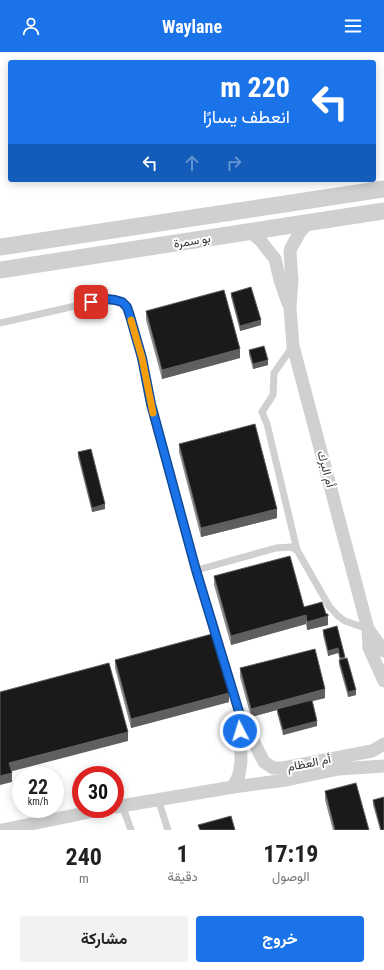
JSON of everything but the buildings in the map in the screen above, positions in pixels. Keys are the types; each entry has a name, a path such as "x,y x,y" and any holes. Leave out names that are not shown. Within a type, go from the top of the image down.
{"street":[{"name":"بو سمرة","path":"0,247 384,189"},
{"name":"بو سمرة","path":"0,270 384,211"},
{"name":"أم البرك","path":"308,222 300,232 290,252 292,280 290,308 293,346 368,629 369,648 384,681"},
{"name":"أم البرك","path":"250,232 260,240 275,259 280,280 290,308"},
{"name":"أم البرك","path":"368,629 384,651"},
{"name":"أم العظام","path":"240,715 264,762 273,768 283,768 372,751 384,744"},
{"path":"233,787 239,775 241,762 240,715"},
{"name":"أم العظام","path":"124,805 286,780 339,769 384,766"},
{"path":"2,830 72,816"}],"lane":[{"path":"0,323 106,299 122,302 127,307 142,358 151,404 196,570 240,715"},
{"path":"293,346 274,373 273,395 262,412 267,424 297,550 329,606 345,621 368,629"},
{"path":"196,570 276,548 292,547 297,550"},
{"path":"158,799 168,830"},
{"path":"124,816 131,830"}],"slow traffic":[{"path":"131,320 142,358 153,413"}],"route":[{"path":"91,302 106,299 115,300 122,302 127,307 142,358 151,404 196,570 240,715 240,731"}]}
